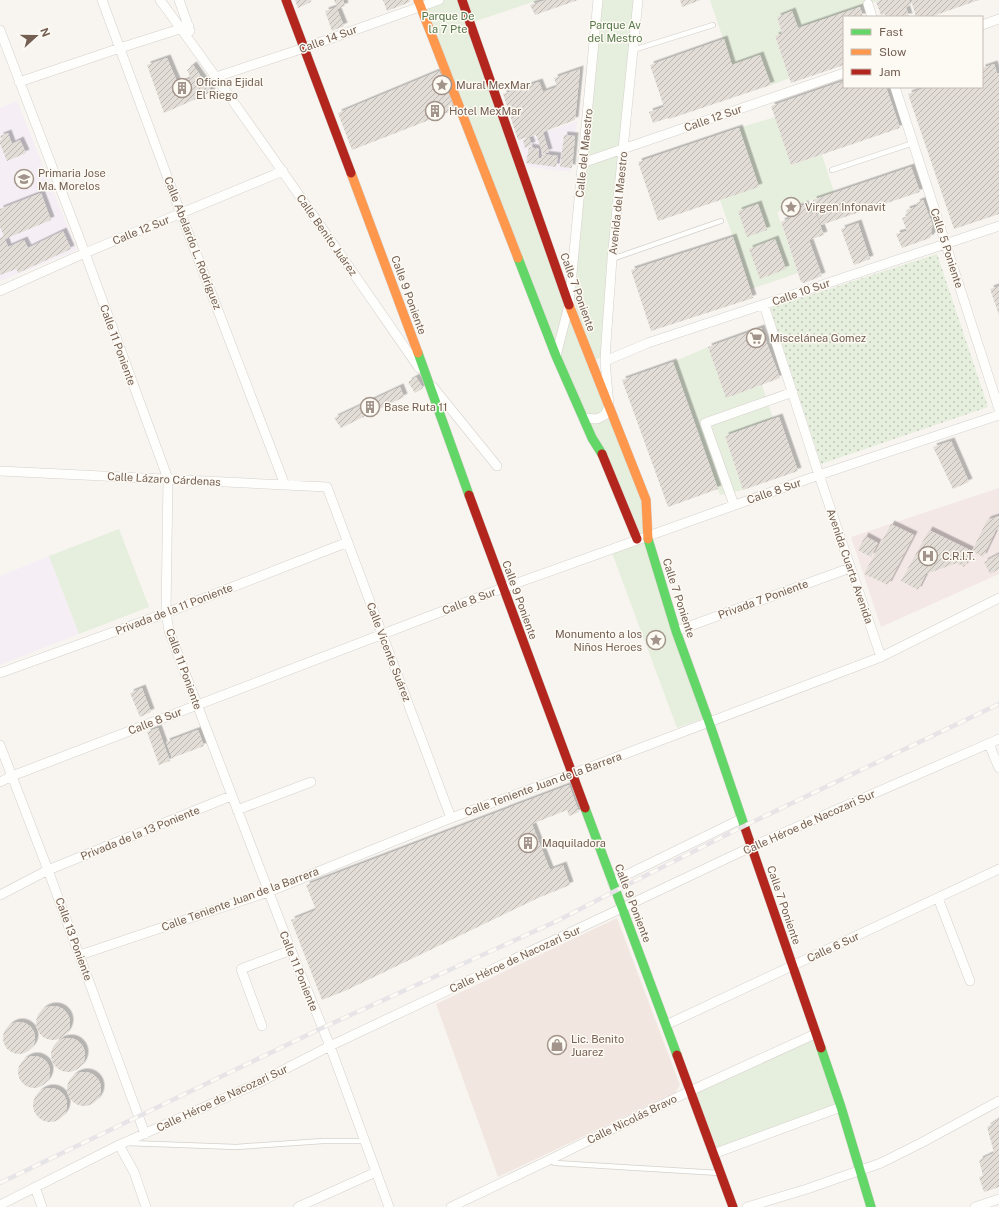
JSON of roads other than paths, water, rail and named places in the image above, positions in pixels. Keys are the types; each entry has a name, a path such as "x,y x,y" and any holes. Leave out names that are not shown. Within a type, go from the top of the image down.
{"main road":[{"name":"Calle 9 Poniente","path":"286,0 428,381 502,588 733,1207"},
{"name":"Calle 7 Poniente","path":"462,0 569,305 646,500 647,536 676,631 709,722 841,1107 871,1207"},
{"path":"419,3 556,356 592,438 602,454 637,539"}],"street":[{"name":"Calle Abelardo L. Rodríguez","path":"102,0 181,214 286,485"},
{"name":"Calle Benito Juárez","path":"160,0 185,27 198,52 283,171 428,381 497,466"},
{"path":"19,82 185,27 179,0"},
{"name":"Calle 14 Sur","path":"216,77 304,48 419,3 439,0"},
{"name":"Calle del Maestro","path":"556,356 569,305 598,0"},
{"name":"Avenida del Maestro","path":"609,406 605,361 612,259 638,0"},
{"path":"868,4 872,16"},
{"path":"983,25 999,19"},
{"name":"Calle 11 Poniente","path":"0,30 3,44 85,253 168,479 166,613 169,631 268,892 330,1046 389,1207"},
{"name":"Calle 12 Sur","path":"582,163 843,73"},
{"name":"Calle 5 Poniente","path":"895,88 999,409"},
{"name":"Calle 12 Sur","path":"0,291 85,253 283,171"},
{"name":"Calle 10 Sur","path":"605,361 648,343 999,226"},
{"name":"Avenida Cuarta Avenida","path":"764,305 819,475 881,657"},
{"path":"734,505 705,423 793,392"},
{"path":"583,418 597,419 605,415 609,406"},
{"name":"Calle 8 Sur","path":"0,782 12,776 502,588 819,475 999,415"},
{"name":"Calle Lázaro Cárdenas","path":"0,471 327,487"},
{"name":"Calle Vicente Suárez","path":"327,487 451,818"},
{"name":"Privada de la 11 Poniente","path":"0,673 166,613 348,542"},
{"name":"Privada 7 Poniente","path":"676,631 850,568"},
{"name":"Calle Teniente Juan de la Barrera","path":"80,955 268,892 451,818 572,774 881,657 999,598"},
{"name":"Calle Héroe de Nacozari Sur","path":"0,1205 122,1144 256,1084 330,1046 751,847 999,739"},
{"path":"989,744 999,768"},
{"name":"Calle 13 Poniente","path":"0,745 80,955 145,1134"},
{"path":"237,810 310,782"},
{"name":"Privada de la 13 Poniente","path":"0,894 48,870 231,796"},
{"path":"612,882 741,819"},
{"name":"Calle 6 Sur","path":"666,1025 999,869"},
{"path":"938,898 970,981"},
{"path":"262,1026 240,969 291,950"},
{"name":"Calle Nicolás Bravo","path":"451,1207 690,1091 815,1034"},
{"path":"747,1207 807,1189 880,1163 999,1101"},
{"path":"714,1154 841,1107"},
{"path":"122,1144 134,1172 146,1207"},
{"path":"298,1207 376,1172"},
{"path":"35,1187 42,1207"},
{"path":"975,1207 999,1199"}],"lane":[{"path":"633,50 713,24"},
{"path":"832,170 913,143"},
{"path":"612,259 721,221"},
{"path":"122,1144 236,1147 322,1141 364,1141"},
{"path":"549,1160 555,1163 720,1173"}],"railway":[{"path":"0,1183 322,1028 557,921 744,826 999,704"}],"place":[{"name":"Mural MexMar","path":"442,85"},
{"name":"Oficina Ejidal El Riego","path":"182,88"},
{"name":"Hotel MexMar","path":"435,111"},
{"name":"Primaria Jose Ma. Morelos","path":"24,179"},
{"name":"Virgen Infonavit","path":"791,207"},
{"name":"Miscelánea Gomez","path":"756,338"},
{"name":"Base Ruta 11","path":"370,407"},
{"name":"C.R.I.T.","path":"928,556"},
{"name":"Monumento a los Niños Heroes","path":"656,640"},
{"name":"Maquiladora","path":"528,843"},
{"name":"Lic. Benito Juarez","path":"557,1045"}],"park label":[{"name":"Parque De la 7 Pte","path":"448,22"},
{"name":"Parque Av del Mestro","path":"615,31"}]}
